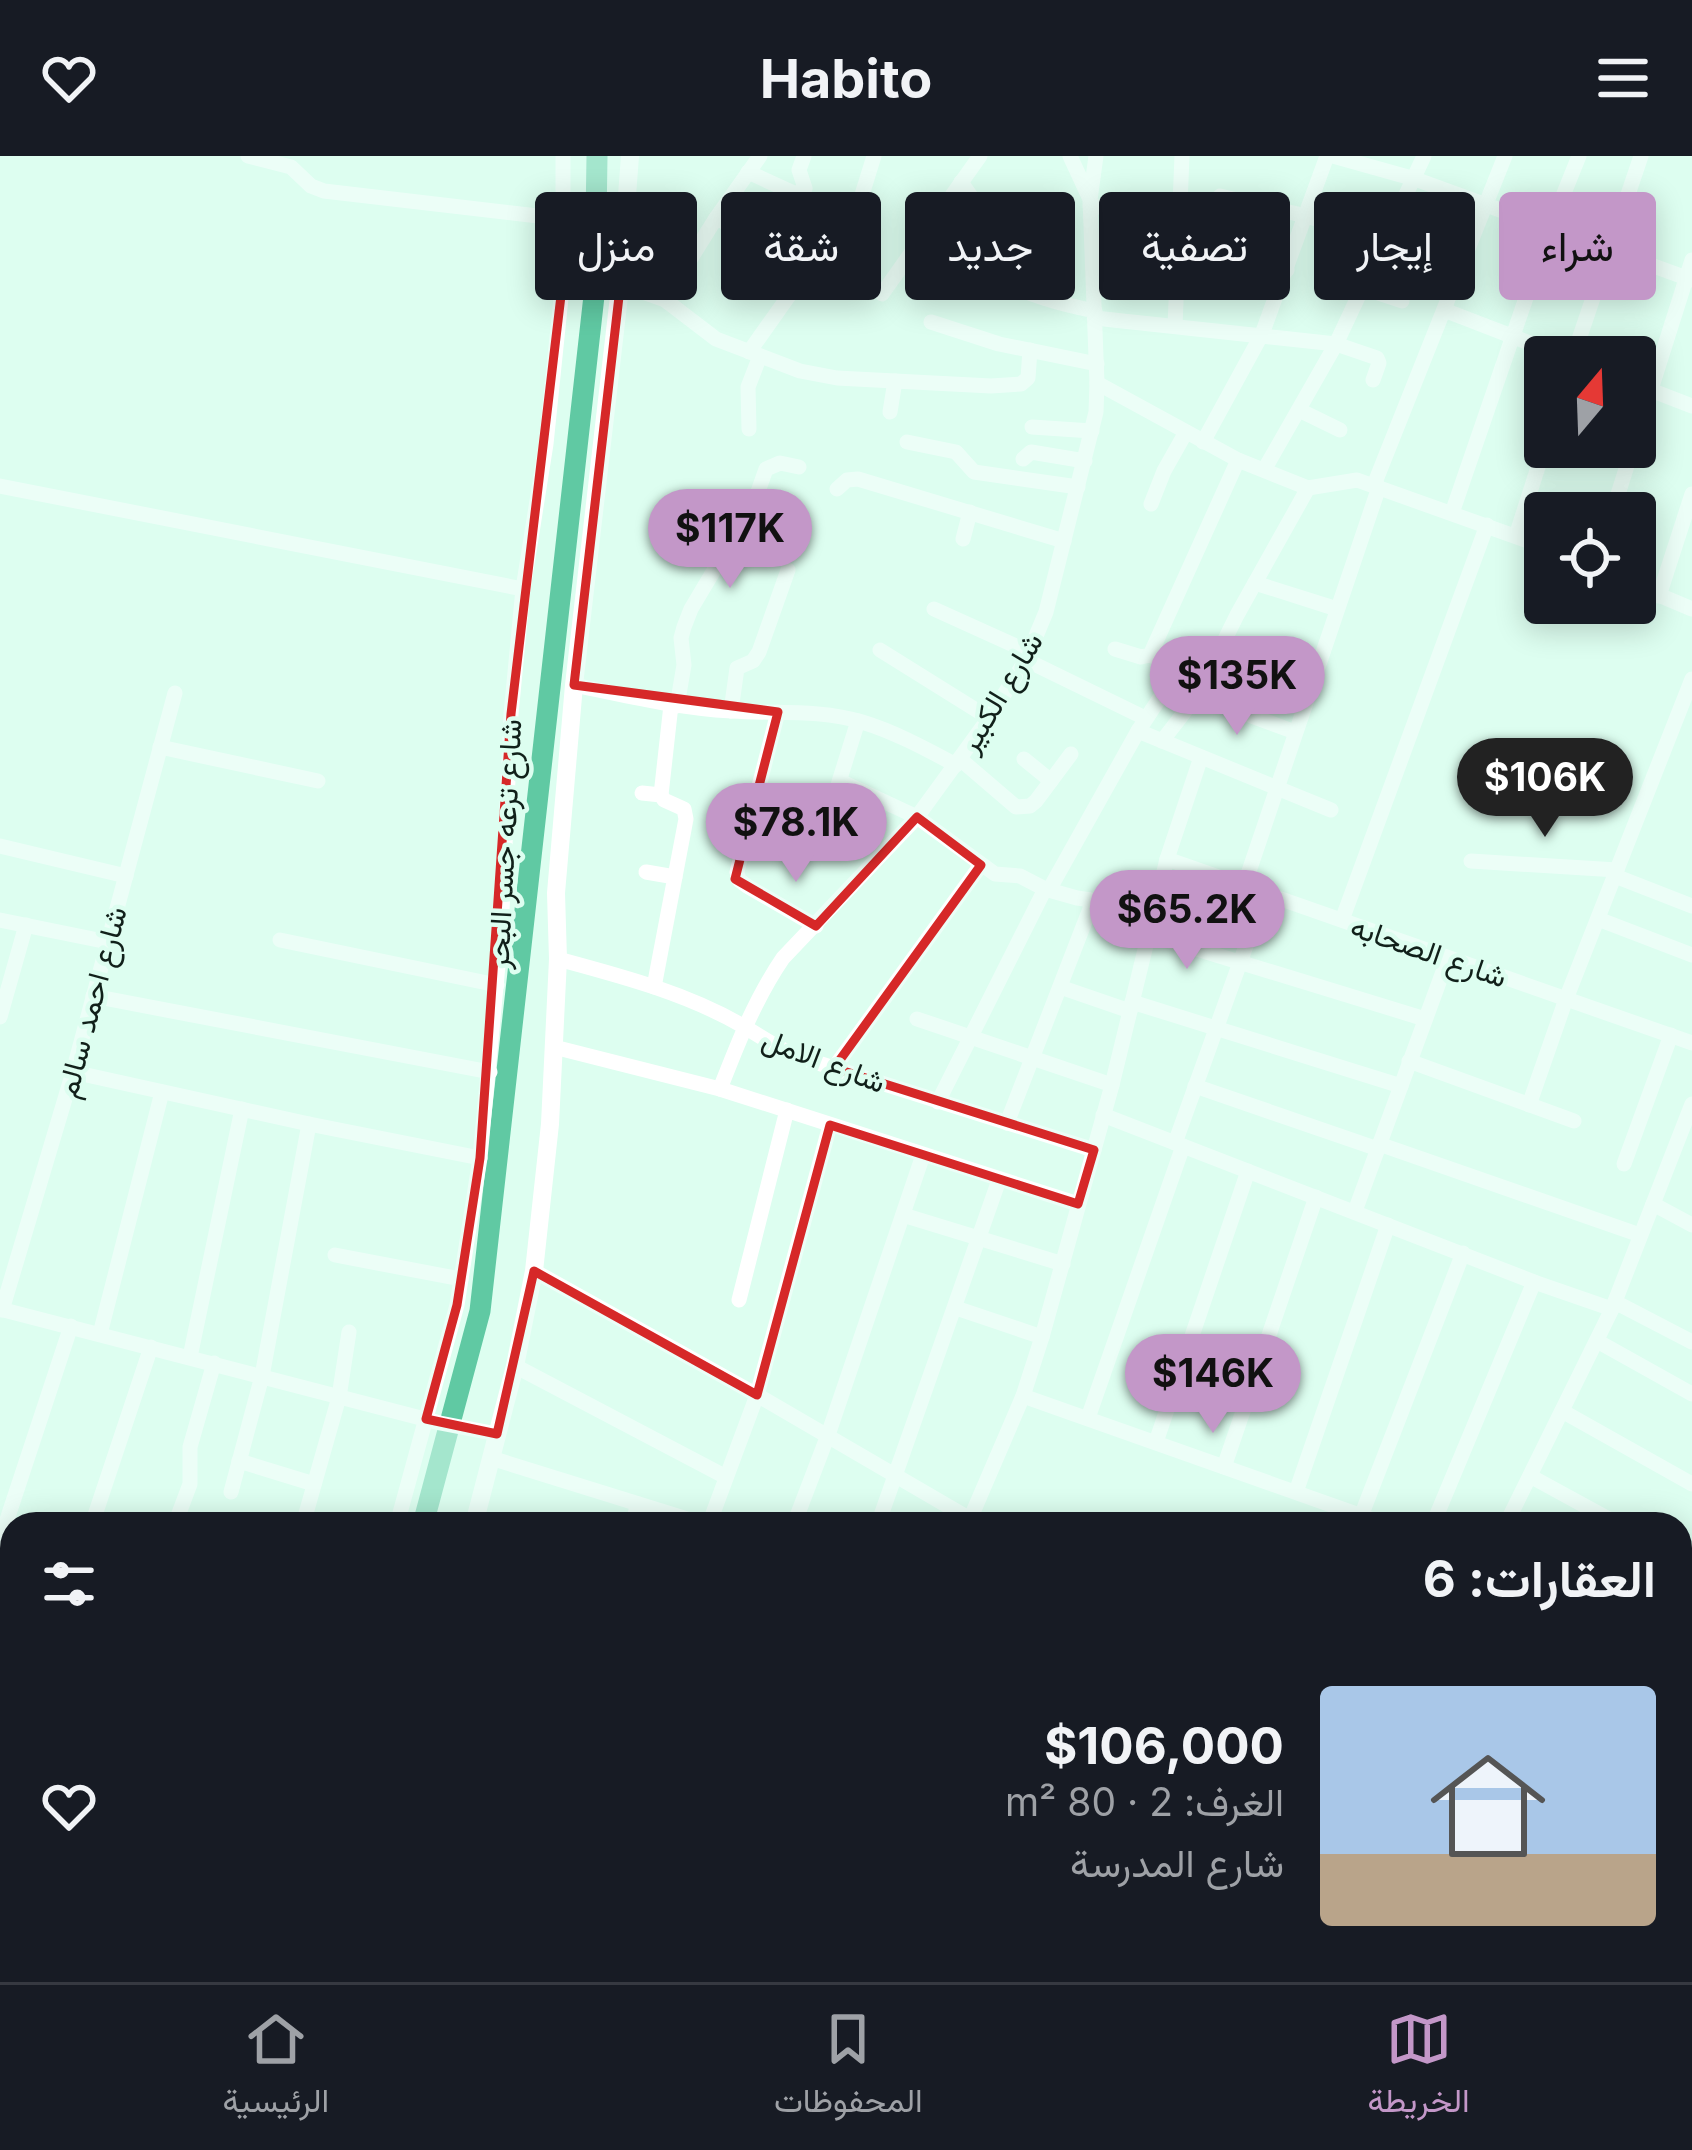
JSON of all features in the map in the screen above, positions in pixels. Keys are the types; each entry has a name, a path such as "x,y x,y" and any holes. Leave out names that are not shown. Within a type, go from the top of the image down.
{"street":[{"path":"248,156 291,167 311,187 324,191 535,216"},
{"path":"302,176 304,156"},
{"name":"شارع ترعه جسر البحر","path":"626,192 630,156"},
{"path":"697,248 760,156"},
{"path":"748,172 796,194 806,188 799,170 804,156"},
{"path":"862,192 874,156"},
{"path":"1070,156 1090,203"},
{"path":"1090,203 1096,156"},
{"path":"1180,192 1182,156"},
{"path":"1290,261 1330,156 1499,210"},
{"path":"1408,192 1424,156"},
{"path":"1475,232 1505,156"},
{"path":"1564,192 1579,156"},
{"path":"1628,192 1641,156"},
{"name":"شارع ترعه جسر البحر","path":"557,157 560,192"},
{"path":"882,294 977,157"},
{"path":"961,182 968,192"},
{"path":"1090,203 1099,204"},
{"name":"شارع الكبير","path":"720,1089 744,1026 783,958 916,817 958,762 1027,656 1046,612 1092,431 1097,364 1090,203"},
{"path":"1290,212 1314,218"},
{"path":"716,218 721,220"},
{"path":"1656,356 1689,279 1692,260"},
{"path":"1656,267 1689,279"},
{"name":"شارع ترعه جسر البحر","path":"401,1512 433,1421 480,1158 497,985 511,714 565,300"},
{"name":"شارع ترعه جسر البحر","path":"478,1512 534,1271 550,1124 559,959 556,893 614,300"},
{"path":"664,300 716,339 800,371 837,379 1021,384 1028,378 1030,350"},
{"path":"749,428 748,387 754,354 789,300"},
{"path":"1050,300 1095,314 1336,344 1377,358 1372,380"},
{"path":"1175,326 1176,300"},
{"path":"1203,442 1275,300"},
{"path":"1264,470 1357,300"},
{"path":"1244,886 1377,486 1448,300"},
{"path":"1452,513 1525,300"},
{"path":"1577,336 1590,300"},
{"path":"1444,310 1524,340"},
{"path":"931,322 999,344 1097,364"},
{"path":"890,412 895,381"},
{"path":"1097,383 1238,460 1309,488 1357,479 1524,539"},
{"path":"1656,392 1692,406"},
{"path":"1299,410 1340,430"},
{"path":"1032,428 1092,431"},
{"path":"1151,504 1186,432"},
{"path":"907,442 956,452 974,472 1078,487"},
{"path":"1022,459 1031,452 1085,460"},
{"path":"1150,655 1238,460"},
{"path":"654,987 686,814 661,795 684,665 681,638 691,609 745,519 766,469 780,463 799,467"},
{"path":"1516,536 1538,468"},
{"path":"837,489 858,478 1064,541"},
{"path":"0,486 524,589"},
{"path":"1162,741 1197,696 1309,488"},
{"path":"1692,494 1658,596 1692,609"},
{"path":"963,539 970,512"},
{"path":"1342,920 1487,525"},
{"path":"731,711 737,668 753,661 759,652 788,570"},
{"path":"1255,583 1337,609"},
{"path":"934,609 1027,656 1162,741 1331,809"},
{"path":"880,650 989,718"},
{"path":"938,1102 1047,889 1141,725 1177,672 1172,662 1115,650"},
{"path":"1214,662 1306,701"},
{"path":"1529,1105 1692,679"},
{"path":"574,685 674,705 858,721 958,762 1016,806 1030,806 1071,754"},
{"name":"شارع احمد سالم","path":"1,1310 73,1072 175,693"},
{"path":"1197,696 1295,732"},
{"path":"778,712 739,864 739,880 816,926"},
{"path":"756,797 824,819 830,813 858,721"},
{"path":"160,747 319,781"},
{"path":"973,1512 1024,1396 1042,1337 1112,1085 1167,859 1202,757"},
{"path":"1024,759 1051,781"},
{"path":"840,781 916,817 995,874 1020,876 1093,901 1154,909"},
{"path":"642,793 661,795"},
{"path":"747,832 775,840"},
{"path":"0,846 125,876"},
{"name":"شارع الصحابه","path":"1167,859 1692,1043"},
{"path":"1471,861 1616,873 1692,906"},
{"path":"834,1068 981,865"},
{"path":"646,872 675,877"},
{"path":"1088,1418 1195,1086 1265,893"},
{"path":"1007,1123 1093,901"},
{"path":"1598,919 1692,955"},
{"path":"0,920 107,942"},
{"path":"0,1017 26,925"},
{"path":"1148,934 1425,1019"},
{"path":"280,940 497,985"},
{"path":"1355,1211 1448,958"},
{"name":"شارع الامل","path":"559,959 654,987 744,1026 778,1049 1094,1150"},
{"path":"1060,987 1216,1028 1400,1086"},
{"path":"93,996 490,1072"},
{"path":"917,1018 1112,1085"},
{"path":"1624,1164 1671,1035"},
{"path":"554,1048 720,1089 1078,1204"},
{"path":"1409,1061 1574,1121"},
{"path":"73,1072 480,1158"},
{"path":"1195,1086 1640,1235"},
{"path":"100,1334 162,1091"},
{"path":"1512,1512 1614,1306 1653,1204 1686,1136 1692,1104"},
{"path":"190,1357 242,1109"},
{"path":"739,1300 787,1110"},
{"path":"1103,1115 1534,1282 1614,1306 1692,1342"},
{"path":"231,1492 262,1376 309,1124"},
{"path":"713,1512 757,1395 830,1125"},
{"path":"799,1512 923,1155"},
{"path":"1156,1442 1249,1171"},
{"path":"882,1512 999,1180"},
{"path":"1224,1467 1316,1197"},
{"path":"1653,1204 1692,1225"},
{"path":"903,1215 1063,1264"},
{"path":"1296,1492 1388,1225"},
{"path":"1363,1512 1462,1253"},
{"path":"335,1255 461,1280"},
{"path":"534,1271 955,1512"},
{"path":"1437,1512 1534,1282"},
{"path":"956,1308 1042,1337"},
{"path":"1,1310 497,1435"},
{"path":"9,1512 70,1326"},
{"path":"306,1512 339,1397 349,1332"},
{"path":"1597,1341 1692,1394"},
{"path":"96,1512 151,1347"},
{"path":"180,1512 190,1484 190,1447 214,1363"},
{"path":"514,1366 726,1478"},
{"path":"1024,1396 1342,1512"},
{"path":"1562,1411 1692,1484"},
{"path":"491,1458 668,1512"},
{"path":"239,1462 314,1484"},
{"path":"1530,1476 1596,1512"},
{"path":"636,1512 638,1504"}],"highlighted area":[{"path":"563,279 620,288 574,685 778,712 735,879 816,926 917,817 981,865 834,1068 1094,1150 1078,1204 830,1125 757,1395 534,1271 497,1434 426,1419 457,1305 480,1158 511,714"}],"waterway":[{"path":"426,1512 480,1311 595,287 597,156"}]}
